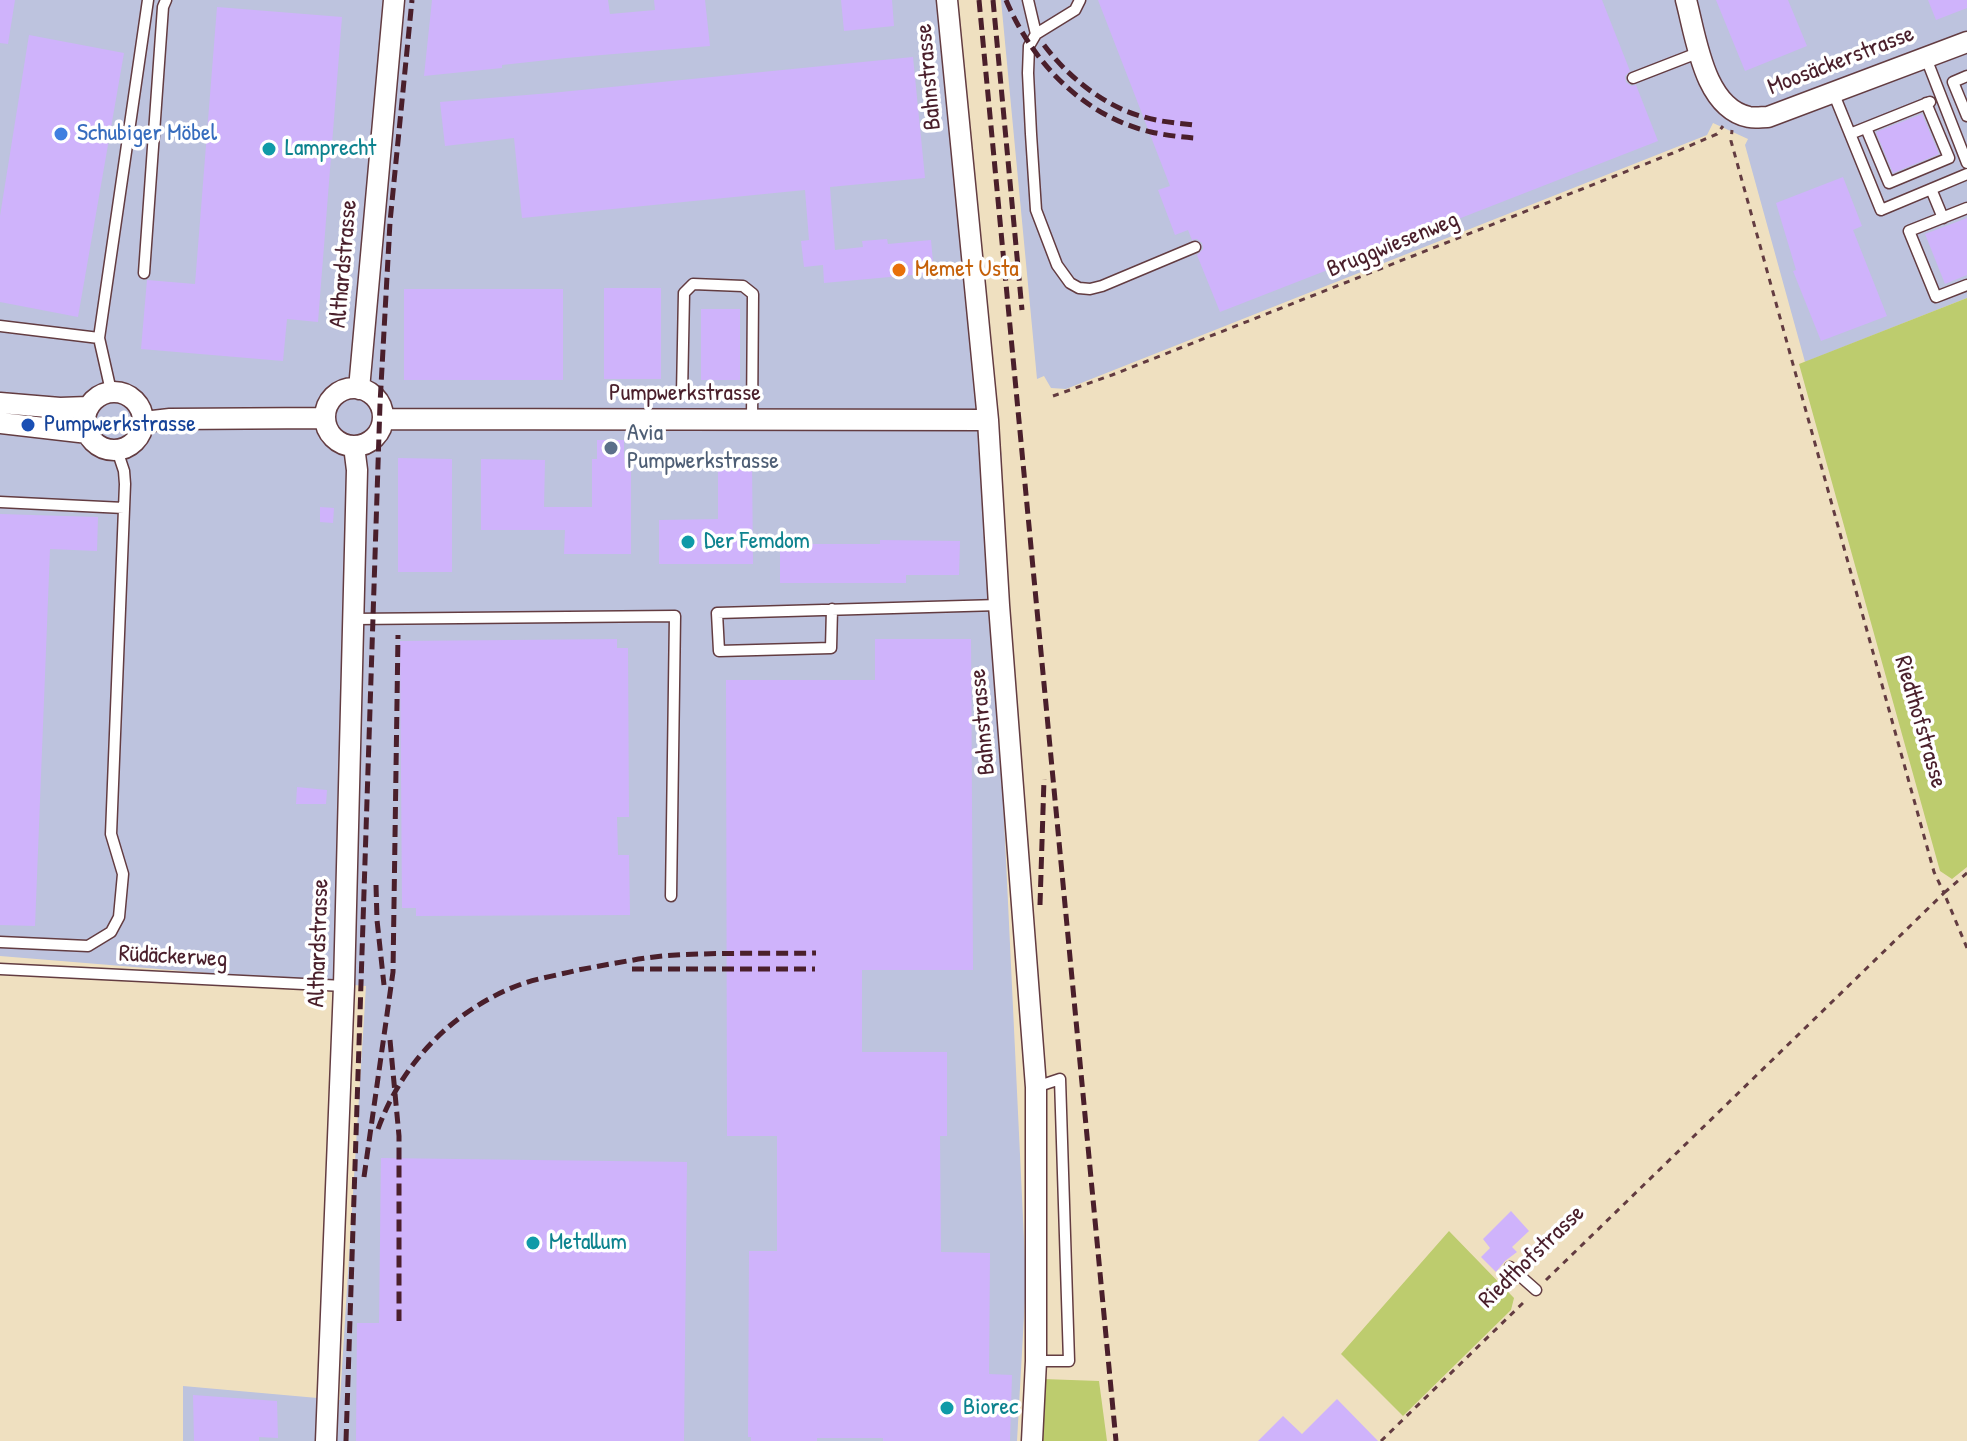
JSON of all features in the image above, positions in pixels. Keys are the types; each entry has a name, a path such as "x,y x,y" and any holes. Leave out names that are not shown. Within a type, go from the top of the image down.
{"street":[{"name":"Althardstrasse","path":"359,389 394,0"},
{"name":"Bahnstrasse","path":"947,0 988,420 1036,1087 1036,1361 1032,1441"},
{"path":"1686,0 1713,90 1722,102 1734,110"},
{"name":"Moosäckerstrasse","path":"1734,110 1748,117 1768,117 1967,42"},
{"path":"350,388 359,389 375,397 383,419 375,438 354,446 337,441 325,418 326,409 335,395 350,388"},
{"path":"111,391 130,396 138,403 144,422 136,441 117,450 99,446 88,433 85,420 88,407 98,396 111,391"},
{"path":"0,403 88,407"},
{"path":"144,422 170,419 325,418"},
{"name":"Pumpwerkstrasse","path":"383,419 988,420"},
{"path":"0,423 88,433"},
{"name":"Althardstrasse","path":"326,1441 344,986 357,470 354,446"}],"lane":[{"path":"111,391 99,338 148,0"},
{"path":"144,273 163,7 166,0"},
{"path":"1028,0 1036,34"},
{"path":"1080,0 1075,10 1036,34 1029,46 1036,210 1063,276 1079,288 1090,289 1195,247"},
{"path":"1633,78 1700,52"},
{"path":"1926,58 1967,163"},
{"path":"1967,76 1953,82 1967,116"},
{"path":"1833,92 1881,210 1967,174"},
{"path":"1850,134 1941,97"},
{"path":"1866,128 1889,183 1949,158 1926,103"},
{"path":"1931,189 1943,218"},
{"path":"1967,208 1909,231 1936,297 1967,285"},
{"path":"682,394 684,293 693,284 743,286 753,294 752,420"},
{"path":"0,326 99,338"},
{"path":"0,942 88,946 111,932 119,917 123,874 111,834 124,508 124,471 117,450"},
{"path":"0,502 124,508"},
{"path":"832,609 831,648 719,651 717,613 832,609 999,605"},
{"path":"353,619 675,616 671,896"},
{"name":"Rüdäckerweg","path":"0,969 344,986"},
{"path":"1036,1087 1060,1079 1069,1361 1036,1361"},
{"path":"1510,1267 1536,1290"}],"path":[{"name":"Bruggwiesenweg","path":"1053,396 1673,153 1717,134 1734,110"},
{"name":"Riedthofstrasse","path":"1381,1441 1944,893 1934,872 1731,141 1734,110"},
{"path":"1967,873 1944,893 1967,948"}],"shaded area":[{"path":"0,0 958,0 1002,461 1000,734 1026,1281 1017,1441 183,1441 183,1386 340,1400 366,986 0,956"},
{"path":"1001,0 1967,0 1967,298 1805,362 1745,145 1748,139 1713,123 1707,135 1066,389 1051,388 1044,376 1037,379"}],"green space":[{"path":"1967,298 1967,867 1952,879 1940,871 1799,364"},
{"path":"1449,1231 1514,1298 1511,1310 1403,1416 1341,1354"},
{"path":"1043,1379 1099,1381 1107,1441 1040,1441"}],"building":[{"path":"0,0 15,0 8,44 0,43"},
{"path":"432,0 608,0 610,14 655,10 654,0 705,0 710,46 566,58 424,76"},
{"path":"841,0 892,0 894,26 844,31"},
{"path":"1098,0 1602,0 1630,71 1625,76 1626,82 1636,85 1658,141 1220,312 1197,255 1203,249 1202,243 1192,240 1188,230 1175,235 1158,190 1170,186"},
{"path":"1716,0 1788,0 1807,46 1745,71"},
{"path":"1928,0 1967,0 1967,8 1936,20"},
{"name":"Lamprecht","path":"217,7 342,17 318,322 287,319 283,361 141,349 147,280 195,284"},
{"name":"Schubiger Möbel","path":"29,35 124,53 78,317 0,302 0,216"},
{"path":"913,57 925,178 830,187 835,250 863,247 862,241 887,239 888,244 931,240 934,273 824,283 823,265 804,267 801,241 809,240 805,190 522,218 514,138 445,146 440,102"},
{"path":"1922,114 1939,154 1893,173 1876,132"},
{"path":"1843,177 1862,226 1853,230 1887,316 1821,341 1793,271 1796,270 1776,203"},
{"path":"1967,218 1967,275 1945,284 1925,234"},
{"path":"604,288 661,288 661,379 604,379"},
{"path":"404,289 563,289 563,380 404,380"},
{"path":"701,309 740,309 740,380 701,380"},
{"path":"597,440 624,440 624,459 631,459 631,554 564,554 565,530 481,530 481,459 545,460 544,507 592,507 592,459 597,459"},
{"path":"398,458 452,459 452,572 398,572"},
{"path":"718,462 752,462 753,564 659,564 659,520 718,519"},
{"path":"320,507 334,508 333,523 320,522"},
{"path":"0,514 98,517 97,551 50,549 35,926 0,925"},
{"path":"880,540 960,541 959,575 906,575 906,583 780,583 780,544 880,544"},
{"path":"617,639 617,648 628,648 629,817 617,817 618,855 629,855 630,915 416,916 416,908 402,908 400,641"},
{"path":"875,639 971,639 973,970 862,970 862,1052 947,1052 947,1136 940,1136 941,1252 990,1253 989,1374 1012,1375 1010,1441 817,1438 817,1441 751,1441 748,1437 749,1251 777,1251 777,1136 727,1136 726,680 875,680"},
{"path":"297,787 327,790 326,804 296,804"},
{"path":"381,1158 687,1162 684,1441 356,1441 357,1323 379,1323"},
{"path":"1511,1211 1529,1231 1512,1247 1517,1252 1496,1272 1481,1257 1490,1248 1483,1239"},
{"path":"193,1395 277,1401 278,1438 194,1441"},
{"path":"1337,1399 1378,1441 1258,1441 1283,1416 1302,1434"}],"railway":[{"path":"346,1441 380,404 390,222 412,0"},
{"path":"979,0 1116,1441"},
{"path":"993,0 1022,310"},
{"path":"1006,0 1030,45 1045,65 1082,100 1126,124 1156,133 1194,138"},
{"path":"1044,45 1076,79 1115,106 1150,119 1194,125"},
{"path":"364,1177 393,972 398,635"},
{"path":"1040,905 1044,779"},
{"path":"376,885 384,985"},
{"path":"378,1129 401,1082 433,1042 472,1009 519,985 578,970 663,956 816,953"},
{"path":"632,969 815,969"},
{"path":"390,1040 399,1136 399,1321"}],"place":[{"name":"Schubiger Möbel","path":"61,134"},
{"name":"Lamprecht","path":"269,149"},
{"name":"Memet Usta","path":"899,270"},
{"name":"Pumpwerkstrasse","path":"28,425"},
{"name":"Avia Pumpwerkstrasse","path":"611,448"},
{"name":"Der Femdom","path":"688,542"},
{"name":"Metallum","path":"533,1243"},
{"name":"Biorec","path":"947,1408"}]}
